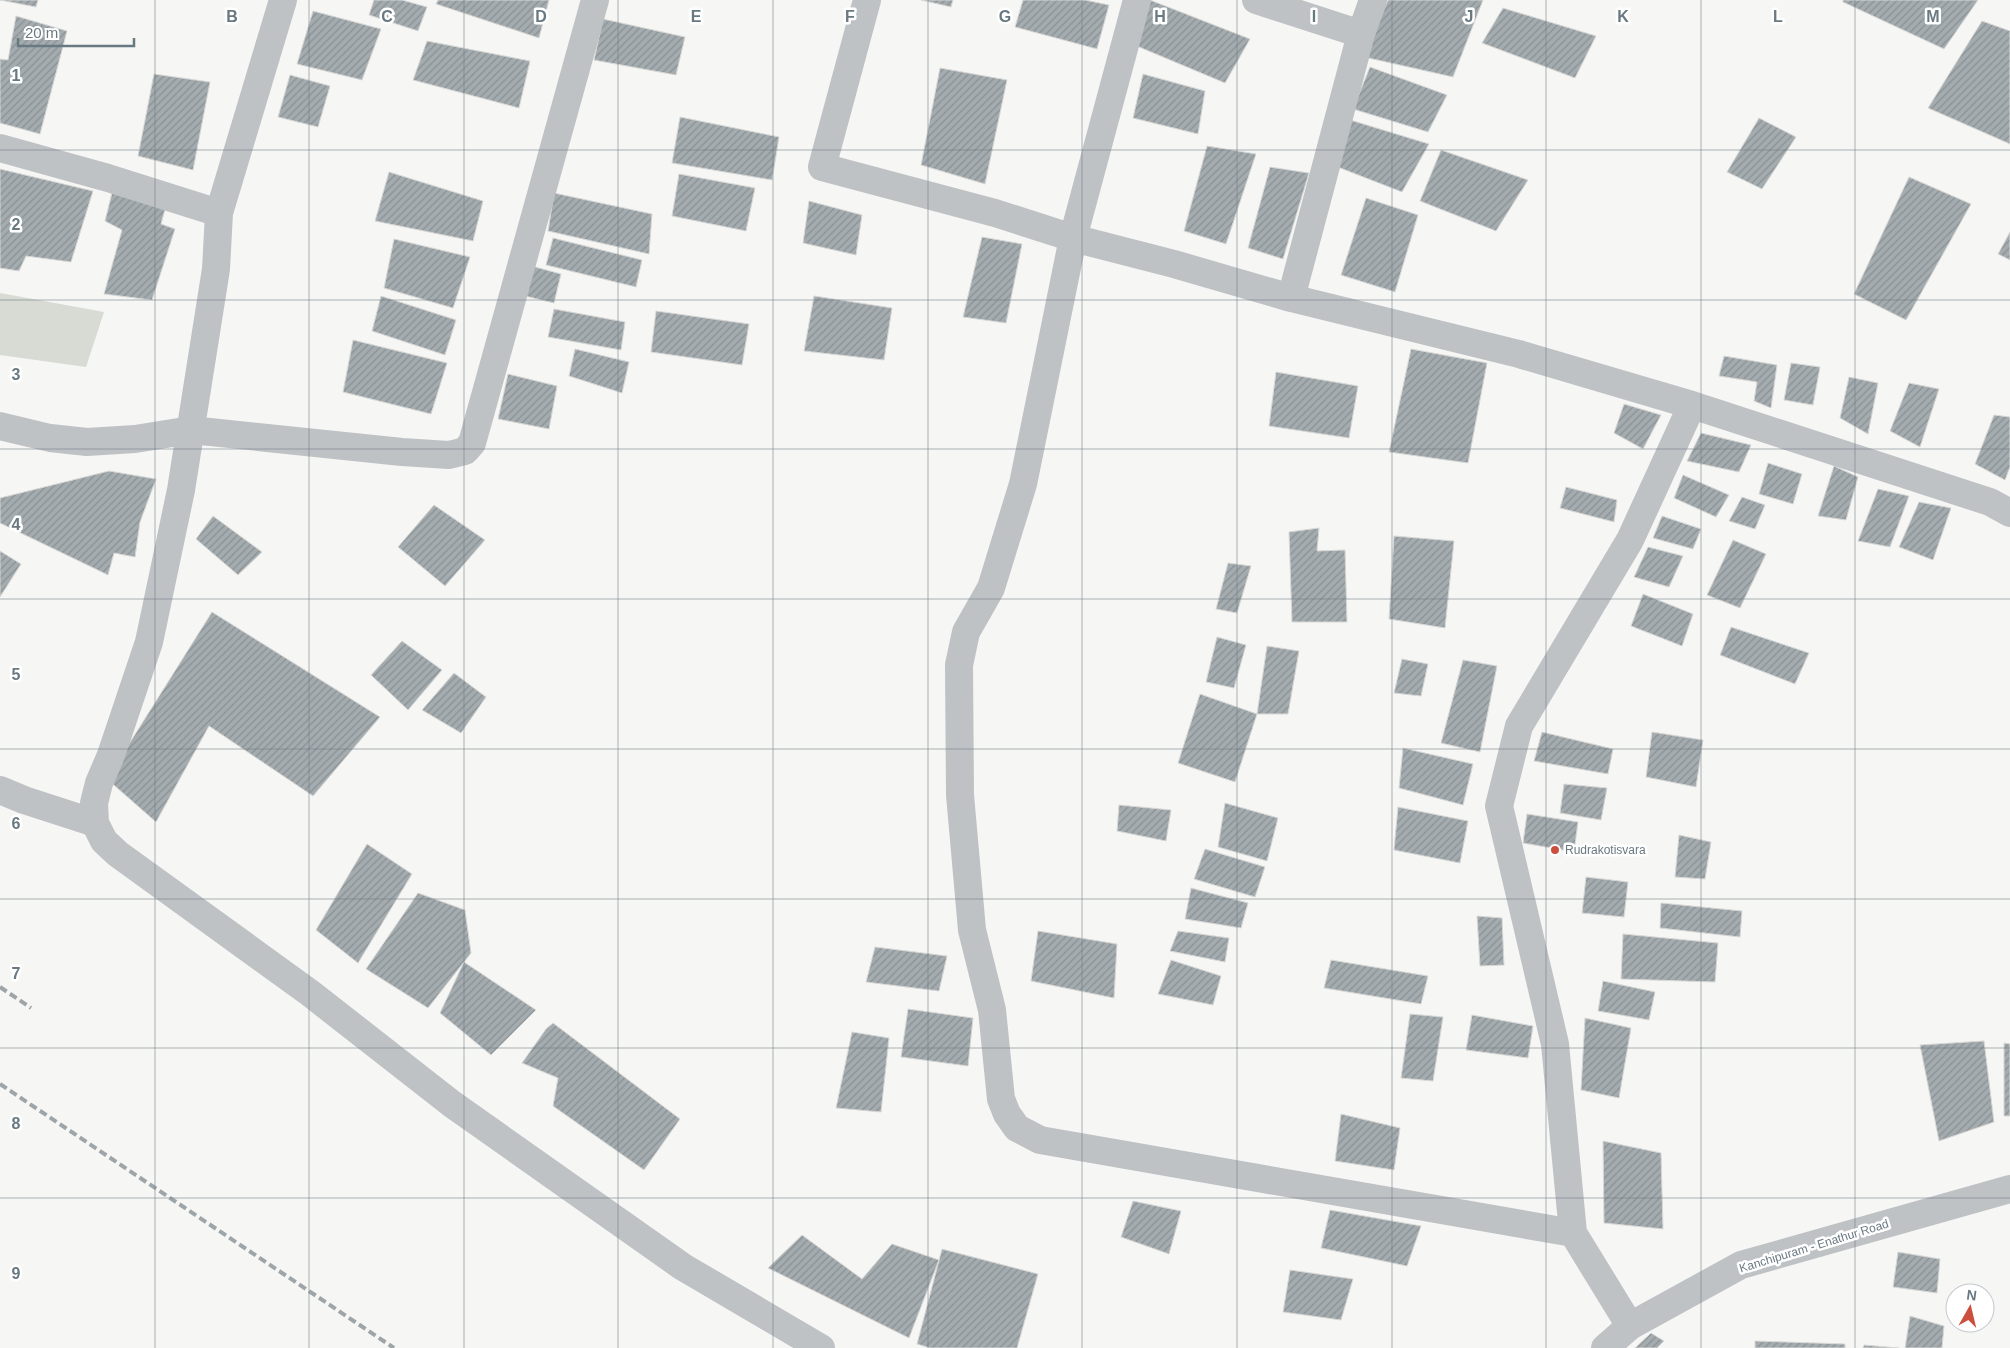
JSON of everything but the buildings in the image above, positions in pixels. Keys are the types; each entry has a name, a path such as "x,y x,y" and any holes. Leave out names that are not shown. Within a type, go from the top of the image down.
{"street":[{"path":"283,0 219,213 216,269 181,490 149,642 111,754 99,783 94,803 95,823 104,841 118,854 310,993 452,1104 684,1267 821,1348"},
{"path":"0,426 50,438 88,442 135,439 190,430 402,452 450,455 465,451 472,443 595,0"},
{"path":"867,0 822,167 995,213 1073,238 1174,264 1291,298 1518,354 1692,405 1990,502 2010,513"},
{"path":"1137,0 1073,238 1023,484 991,588 966,632 959,665 960,795 972,930 992,1010 1001,1099 1007,1114 1017,1128 1040,1140 1573,1233"},
{"path":"1256,0 1361,34"},
{"path":"1291,298 1361,34 1372,0"},
{"path":"0,148 108,178 219,213"},
{"path":"1630,1326 1573,1233 1555,1044 1499,806 1519,726 1630,540 1692,405"},
{"path":"0,790 95,823"},
{"name":"Kanchipuram - Enathur Road","path":"1605,1348 1630,1326 1741,1265 2010,1189"}],"shaded area":[{"path":"0,293 104,312 86,367 0,355"}],"railway":[{"path":"0,987 31,1008"},
{"path":"0,1084 394,1348"}],"place":[{"name":"Rudrakotisvara","path":"1555,850"}]}
